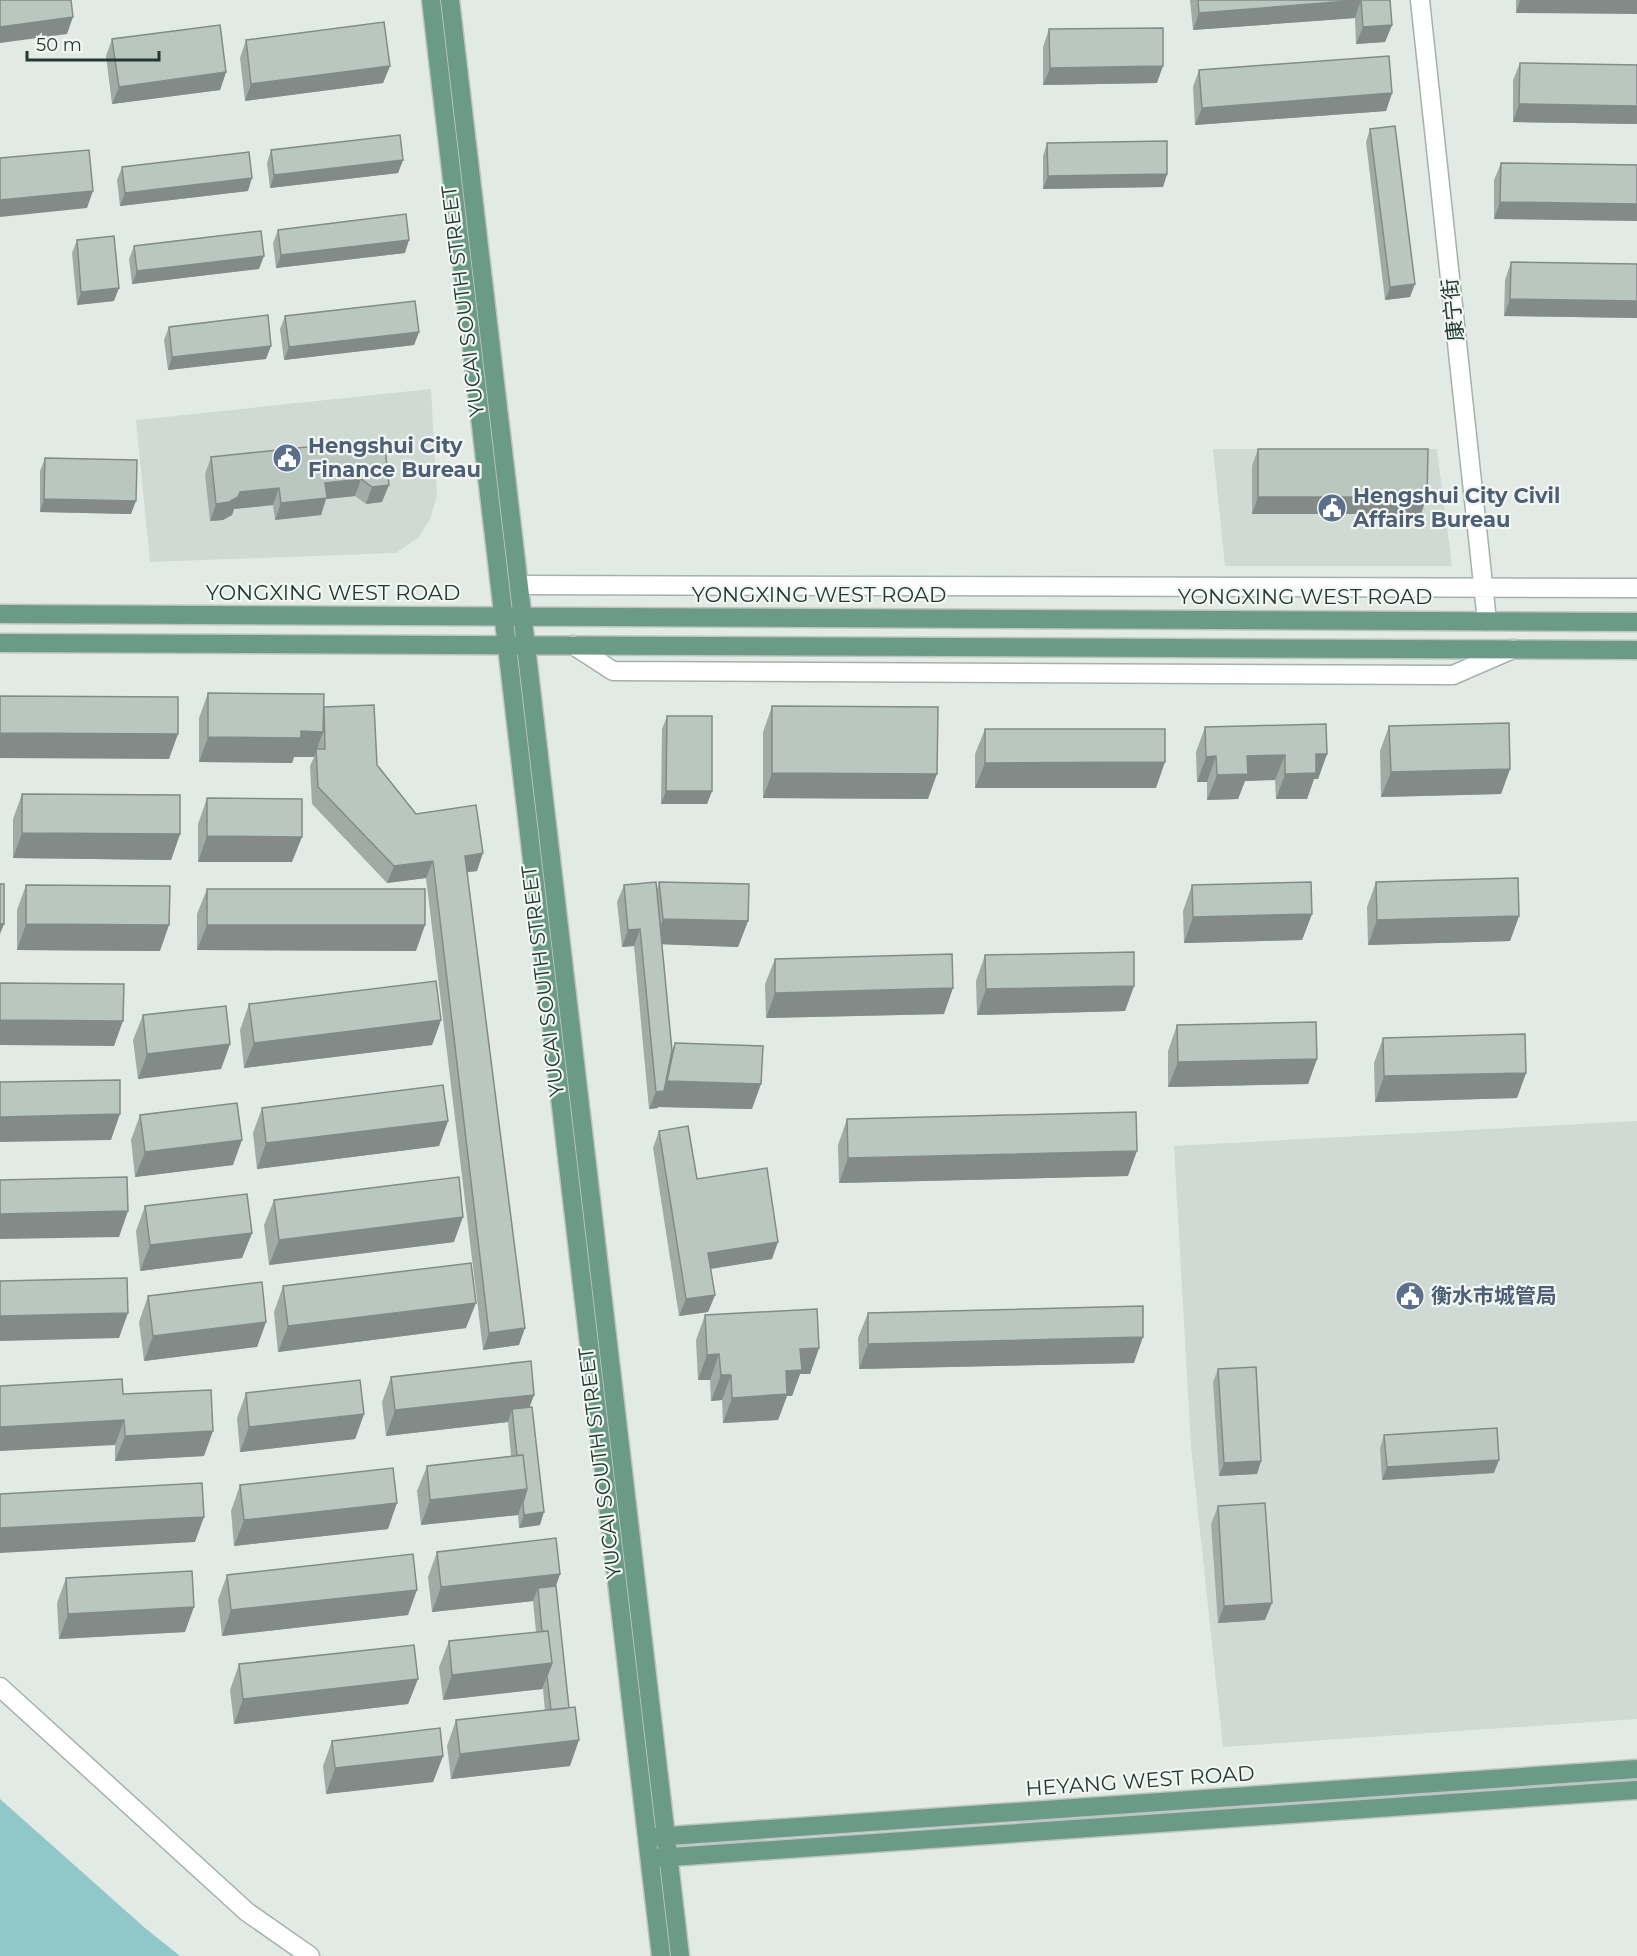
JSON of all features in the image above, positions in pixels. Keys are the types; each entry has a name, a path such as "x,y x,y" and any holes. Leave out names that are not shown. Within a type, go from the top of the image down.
{"main road":[{"name":"YUCAI SOUTH STREET","path":"432,0 661,1956"},
{"name":"YUCAI SOUTH STREET","path":"450,0 680,1956"},
{"name":"YONGXING WEST ROAD","path":"0,615 1637,622"},
{"path":"0,643 1637,650"},
{"name":"HEYANG WEST ROAD","path":"647,1838 1637,1769"},
{"name":"HEYANG WEST ROAD","path":"649,1858 1637,1790"}],"street":[{"name":"康宁街","path":"1420,0 1487,621"},
{"path":"519,585 1637,588"},
{"path":"573,645 613,671 695,672 1454,675 1513,649"},
{"path":"0,1687 247,1912 310,1956"}],"shaded area":[{"name":"Hengshui City Finance Bureau","path":"431,389 437,496 430,519 419,537 396,553 150,562 136,420"},
{"name":"Hengshui City Civil Affairs Bureau","path":"1213,449 1437,449 1452,566 1225,566"},
{"name":"衡水市城管局","path":"1637,1121 1637,1719 1223,1747 1191,1447 1174,1146"}],"water":[{"path":"0,1799 145,1928 180,1956 0,1956"}],"building":[{"path":"0,0 71,0 73,17 0,27"},
{"path":"1198,0 1361,0 1199,13"},
{"path":"1361,0 1390,0 1392,25 1363,27"},
{"path":"384,22 390,66 251,84 246,40"},
{"path":"220,25 226,72 119,87 112,39"},
{"path":"1163,28 1163,66 1050,68 1049,29"},
{"path":"1389,56 1392,93 1202,108 1199,70"},
{"path":"1520,63 1637,65 1637,106 1519,104"},
{"path":"1395,126 1415,284 1390,287 1370,129"},
{"path":"400,135 403,160 274,175 271,150"},
{"path":"1167,141 1167,174 1048,176 1047,143"},
{"path":"89,150 93,191 0,200 0,158"},
{"path":"249,152 252,178 125,193 122,167"},
{"path":"1501,163 1637,165 1637,204 1500,202"},
{"path":"406,214 409,240 281,255 278,230"},
{"path":"261,231 264,256 137,271 134,246"},
{"path":"114,236 119,288 81,292 77,240"},
{"path":"1511,262 1637,264 1637,301 1510,299"},
{"path":"415,301 419,332 289,347 285,316"},
{"path":"268,315 271,346 172,357 169,327"},
{"path":"384,439 389,485 372,487 361,479 325,483 327,498 281,503 279,488 240,492 238,497 229,502 216,504 211,457"},
{"path":"1258,449 1428,449 1427,497 1258,497"},
{"path":"45,458 137,460 136,501 44,499"},
{"path":"208,693 324,694 323,732 301,731 301,738 208,737"},
{"path":"0,696 178,697 178,734 0,733"},
{"path":"374,705 377,765 416,814 476,805 483,853 465,856 525,1328 489,1333 433,861 394,866 318,787 316,749 325,749 324,707"},
{"path":"772,706 938,707 937,774 772,773"},
{"path":"667,716 712,716 712,791 666,791"},
{"path":"1509,723 1510,769 1391,772 1389,726"},
{"path":"1326,724 1327,754 1316,754 1316,773 1285,774 1285,755 1247,756 1248,774 1217,775 1216,756 1206,757 1205,727"},
{"path":"985,729 1165,729 1165,762 985,763"},
{"path":"22,794 180,795 180,834 22,833"},
{"path":"207,798 302,799 302,837 207,836"},
{"path":"1518,878 1519,916 1377,920 1376,882"},
{"path":"656,882 672,1051 664,1091 656,1092 640,929 628,930 624,885"},
{"path":"659,882 749,884 748,921 663,919"},
{"path":"1311,882 1312,914 1193,917 1192,885"},
{"path":"0,884 4,884 4,924 0,924"},
{"path":"26,885 170,886 169,925 26,924"},
{"path":"207,889 425,889 425,925 207,925"},
{"path":"1134,952 1134,986 986,989 985,955"},
{"path":"952,954 953,988 775,993 775,959"},
{"path":"436,981 441,1020 254,1043 249,1004"},
{"path":"0,983 124,984 123,1021 0,1020"},
{"path":"226,1006 230,1044 147,1054 143,1015"},
{"path":"1316,1022 1317,1059 1178,1062 1177,1025"},
{"path":"1525,1034 1526,1073 1384,1076 1383,1038"},
{"path":"675,1043 763,1046 761,1084 667,1081"},
{"path":"120,1080 120,1114 0,1117 0,1082"},
{"path":"443,1085 448,1121 266,1143 262,1108"},
{"path":"237,1103 242,1140 145,1152 140,1115"},
{"path":"1136,1112 1137,1151 848,1158 847,1119"},
{"path":"688,1126 697,1179 767,1168 778,1242 708,1253 715,1295 686,1299 659,1131"},
{"path":"127,1177 128,1211 0,1214 0,1180"},
{"path":"459,1177 463,1217 279,1240 274,1200"},
{"path":"247,1194 252,1233 150,1245 145,1206"},
{"path":"471,1263 476,1303 288,1326 283,1286"},
{"path":"127,1278 128,1313 0,1316 0,1281"},
{"path":"262,1282 266,1322 153,1336 148,1296"},
{"path":"1143,1306 1143,1337 868,1344 868,1313"},
{"path":"817,1309 819,1348 800,1349 802,1370 786,1371 787,1394 732,1398 731,1375 721,1375 719,1354 707,1355 705,1315"},
{"path":"531,1361 534,1395 395,1410 391,1377"},
{"path":"1256,1367 1261,1461 1224,1463 1218,1369"},
{"path":"122,1379 123,1394 211,1390 213,1431 125,1436 124,1420 0,1427 0,1386"},
{"path":"360,1380 364,1414 249,1427 246,1393"},
{"path":"532,1407 544,1512 524,1515 523,1502 527,1489 523,1455 517,1455 512,1409"},
{"path":"1497,1428 1499,1460 1387,1467 1384,1435"},
{"path":"523,1455 527,1489 430,1500 427,1466"},
{"path":"393,1468 397,1503 244,1520 240,1485"},
{"path":"202,1483 204,1517 0,1528 0,1494"},
{"path":"1265,1503 1272,1603 1224,1606 1218,1506"},
{"path":"556,1538 560,1574 441,1587 437,1552"},
{"path":"413,1554 417,1590 231,1610 227,1575"},
{"path":"192,1571 194,1607 68,1614 66,1578"},
{"path":"556,1586 569,1708 551,1710 547,1676 552,1663 548,1631 542,1631 538,1588"},
{"path":"548,1631 552,1663 452,1675 449,1641"},
{"path":"414,1645 418,1679 243,1699 239,1664"},
{"path":"575,1707 579,1740 460,1754 456,1720"},
{"path":"440,1728 443,1756 335,1768 332,1741"}],"place":[{"name":"Hengshui City Finance Bureau","path":"287,458"},
{"name":"Hengshui City Civil Affairs Bureau","path":"1332,508"},
{"name":"衡水市城管局","path":"1410,1296"}]}
